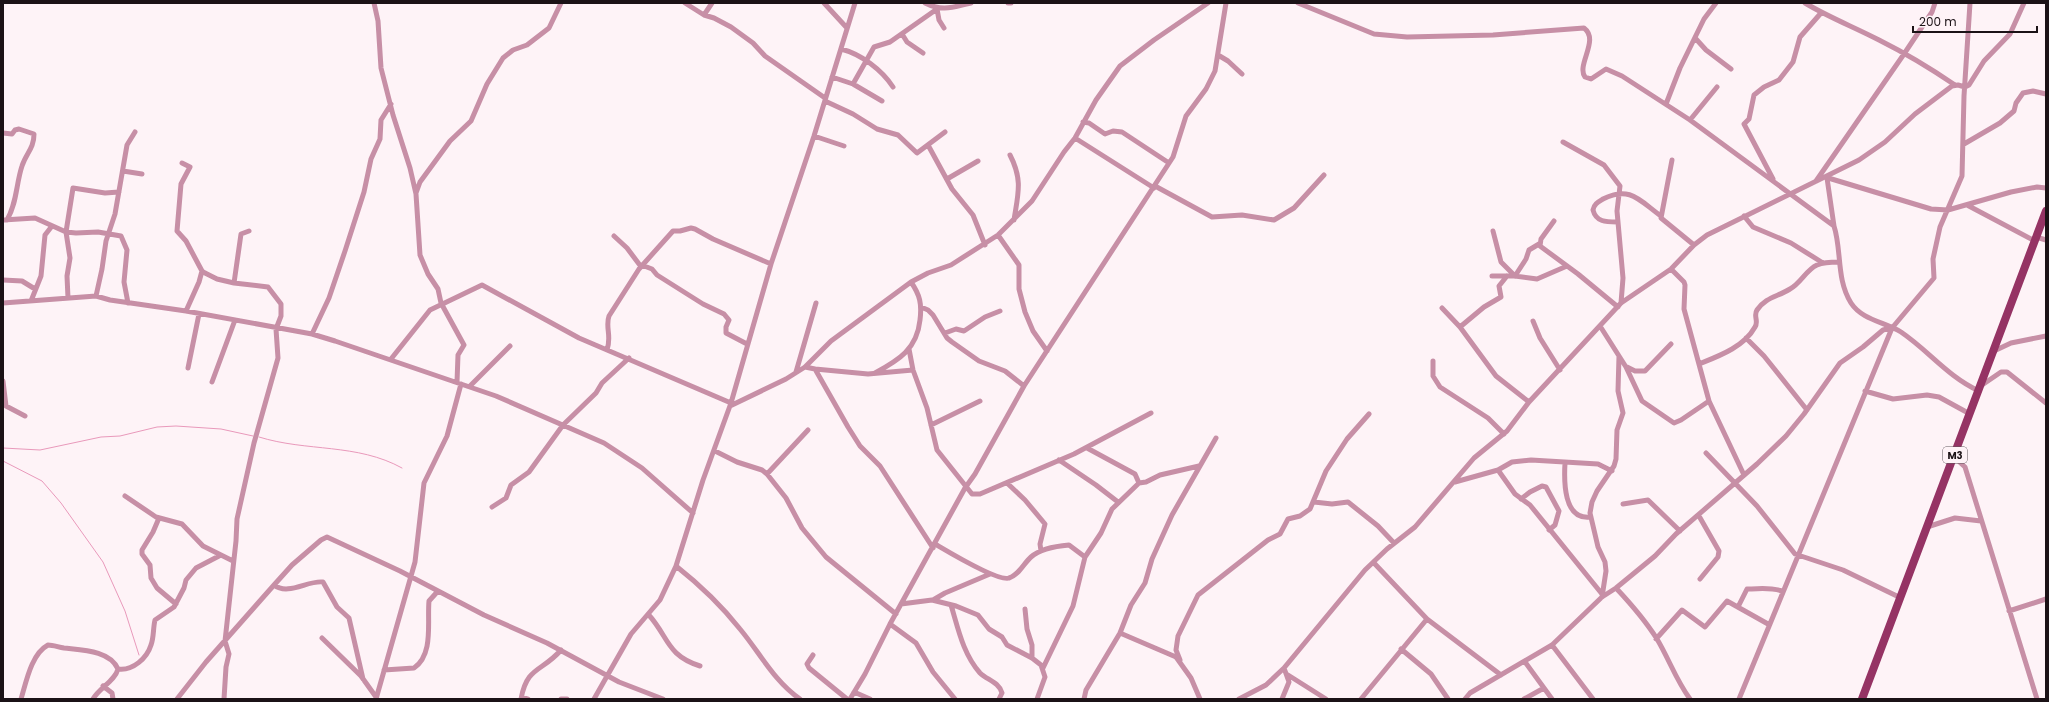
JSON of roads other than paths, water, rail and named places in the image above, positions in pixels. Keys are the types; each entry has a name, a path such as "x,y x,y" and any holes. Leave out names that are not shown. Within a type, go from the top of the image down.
{"main road":[{"name":"M3","path":"1862,699 2046,210"}],"street":[{"path":"374,3 378,21 381,68 416,194 420,255 428,274 438,289 441,303 464,344 458,355 459,383 447,436 424,483 419,539 411,577 376,698"},
{"path":"416,194 420,182 450,141 471,121 487,84 503,58 513,50 530,43 549,28 561,3"},
{"path":"684,3 704,15 714,18 731,27 753,43 765,56 825,100 853,114 877,129 898,136 914,152 920,152 945,132"},
{"path":"704,15 712,3"},
{"path":"824,3 847,28"},
{"path":"594,699 632,634 660,600 676,566 730,405 771,264 814,136 855,3"},
{"path":"925,3 937,9 950,8 971,3"},
{"path":"730,405 805,367 831,341 911,282 928,273 951,266 998,236 1032,201 1064,152 1076,138 1096,100 1120,66 1154,40 1208,3"},
{"path":"813,655 808,660 808,666 848,699 865,674 890,624 965,488 975,474 1024,386 1169,163 1176,148 1186,116 1206,89 1215,71 1226,3"},
{"path":"1298,3 1374,34 1407,37 1493,35 1566,31 1580,27 1586,30 1589,35 1589,46 1583,72 1585,77 1591,79 1606,69 1610,69 1690,120 1774,180 1834,226"},
{"path":"1666,104 1680,68 1696,39 1704,18 1716,3"},
{"path":"1805,3 1821,13 1879,40 1955,85 1964,87 1971,83 1984,61 2010,34 2024,3"},
{"path":"1816,182 1932,12 1935,3"},
{"path":"1739,699 1768,624 1892,328 1934,278 1933,259 1940,227 1962,176 1964,144 1964,87 1967,78 1970,3"},
{"path":"937,9 939,20 944,28"},
{"path":"853,84 874,46 890,42 937,9"},
{"path":"1774,180 1744,124 1749,119 1754,96 1764,87 1780,80 1793,62 1800,37 1821,13"},
{"path":"902,34 907,42 923,52"},
{"path":"1696,39 1706,50 1731,69"},
{"path":"841,49 851,52 866,61 893,87"},
{"path":"1218,55 1228,61 1242,74"},
{"path":"832,77 853,84 882,101"},
{"path":"1239,699 1266,684 1284,668 1327,615 1374,563 1394,543 1411,532 1474,458 1504,434 1528,402 1620,305 1671,269 1694,245 1707,235 1826,177 1872,152 1915,114 1955,85"},
{"path":"1690,120 1717,87"},
{"path":"1964,144 2000,123 2014,111 2016,103 2023,93 2033,91 2046,94"},
{"path":"312,334 329,298 364,192 371,159 380,139 381,120 391,104"},
{"path":"1084,122 1089,123 1105,134 1113,131 1122,132 1169,163"},
{"path":"3,133 12,134 14,130 19,129 34,134 31,150 22,166 13,209 5,220"},
{"path":"96,296 109,233 114,220 127,145 135,132"},
{"path":"814,136 844,146"},
{"path":"1076,138 1154,187 1212,217 1242,215 1274,220 1294,208 1324,175"},
{"path":"1563,142 1608,168 1619,183 1620,193 1617,222 1624,278 1620,305"},
{"path":"928,145 947,179 973,215 985,245"},
{"path":"1010,155 1017,170 1019,182 1014,220"},
{"path":"1661,216 1672,160"},
{"path":"947,179 978,161"},
{"path":"182,163 190,167 181,184 177,229 202,271 217,279 234,283 263,285 271,289 282,307 276,329 277,362 254,443 245,489 238,511 225,641 229,654 225,674 224,699"},
{"path":"123,171 142,174"},
{"path":"1826,177 1931,209 1948,210 1967,205 1979,199 2037,187 2046,188"},
{"path":"1826,177 1842,284 1852,304 1876,322 1892,328 1910,340 1962,383 1980,388 2001,372 2008,372 2046,403"},
{"path":"68,298 67,276 70,258 66,232 74,187 105,193 119,192"},
{"path":"1617,222 1599,220 1594,216 1593,210 1595,205 1600,201 1620,193 1630,194 1661,216 1663,220 1694,245"},
{"path":"1967,205 2035,239 2046,240"},
{"path":"1744,216 1753,227 1791,243 1823,263"},
{"path":"5,220 34,218 66,232 109,233 121,236 127,247 124,282 128,303"},
{"path":"1515,276 1526,259 1529,250 1539,244 1543,234 1554,221"},
{"path":"31,301 42,270 45,235 52,226"},
{"path":"607,350 610,339 608,322 609,316 642,265 673,230 680,231 691,228 771,264"},
{"path":"234,283 241,234 249,231"},
{"path":"1494,231 1501,262 1515,276"},
{"path":"614,236 627,248 638,263 652,269 657,275 703,304 727,316 729,320 725,331 726,334 747,344"},
{"path":"998,236 1019,265 1019,289 1025,312 1033,332 1047,351"},
{"path":"1539,244 1620,305"},
{"path":"1699,364 1733,348 1746,338 1755,327 1757,321 1755,315 1756,311 1768,298 1791,289 1810,269 1823,263 1839,262"},
{"path":"1492,276 1515,276 1537,279 1567,266"},
{"path":"1671,269 1686,286 1684,309 1709,401 1744,475"},
{"path":"186,311 199,282 202,271"},
{"path":"1460,327 1484,307 1501,297 1499,286 1507,276"},
{"path":"3,280 22,281 35,289"},
{"path":"875,373 910,349 919,332 921,308 920,297 911,282"},
{"path":"391,359 430,310 441,303 479,285 484,285 579,338 630,358 730,405"},
{"path":"3,303 96,296 128,303 186,311 276,329 312,334 470,386 604,443 648,472 693,513"},
{"path":"796,372 816,303"},
{"path":"921,308 930,312 952,342 976,359 1001,368 1024,386"},
{"path":"1442,308 1460,327 1496,376 1528,402"},
{"path":"945,333 956,329 964,331 985,317 1000,311"},
{"path":"188,368 199,314"},
{"path":"212,382 235,320"},
{"path":"1533,322 1540,338 1560,370"},
{"path":"1600,326 1626,366 1642,401 1674,422 1681,420 1709,401"},
{"path":"1465,699 1470,693 1552,645 1602,596 1616,588 1736,484 1786,436 1807,410 1840,363 1863,347 1883,330 1892,328"},
{"path":"1994,351 2011,343 2046,336"},
{"path":"1746,338 1764,356 1807,410"},
{"path":"1626,366 1635,371 1645,371 1671,344"},
{"path":"470,386 510,346"},
{"path":"910,349 913,370 927,408 937,450 965,488 972,494 976,495 1007,483 1088,448 1151,413"},
{"path":"1602,596 1606,571 1598,547 1591,517 1595,497 1612,471 1616,459 1617,430 1623,417 1618,391 1619,356"},
{"path":"492,507 506,498 511,484 528,472 563,425 596,393 602,383 630,358"},
{"path":"1433,361 1432,374 1440,387 1488,418 1504,434"},
{"path":"805,367 852,373 913,370"},
{"path":"815,369 826,391 856,439 880,466 934,546 990,574 1009,578 1020,570 1031,557 1041,552 1069,545 1086,557"},
{"path":"3,381 6,406 24,416"},
{"path":"1865,391 1883,397 1897,399 1932,395 1946,400 1970,414"},
{"path":"931,425 980,401"},
{"path":"1200,699 1176,650 1178,636 1198,595 1268,540 1280,534 1288,519 1305,514 1314,502 1326,471 1347,439 1369,414"},
{"path":"767,474 808,430"},
{"path":"1084,699 1091,681 1120,633 1131,606 1145,582 1158,544 1199,466 1216,438"},
{"path":"1088,448 1135,474 1139,483"},
{"path":"715,451 737,462 762,470 767,474 786,498 802,528 826,557 896,614"},
{"path":"1706,453 1757,506 1788,547 1797,554 1843,570 1900,598"},
{"path":"1954,457 1965,467 2037,699"},
{"path":"1059,460 1118,502"},
{"path":"1454,482 1498,470 1502,466 1520,461 1598,464 1612,471"},
{"path":"1565,463 1565,488 1572,509 1583,517 1591,517"},
{"path":"1043,668 1073,606 1086,557 1101,533 1109,513 1118,502 1135,489 1139,483 1146,482 1160,475 1199,466"},
{"path":"1498,470 1515,494 1528,503 1602,596"},
{"path":"1007,483 1025,500 1045,524 1040,544 1041,552"},
{"path":"1521,499 1530,492 1542,486 1546,487 1559,511 1555,525 1549,530"},
{"path":"125,496 158,518 182,524 200,543 219,556 233,561"},
{"path":"1623,504 1648,500 1680,531"},
{"path":"1314,502 1332,504 1348,502 1378,526 1394,543"},
{"path":"1699,516 1719,551 1718,557 1700,579"},
{"path":"158,518 153,532 142,552 150,565 153,582 162,594 176,604"},
{"path":"1927,527 1955,518 1982,520"},
{"path":"177,699 225,641 292,565 321,540 327,537 411,577 484,616 533,636 608,676 663,699"},
{"path":"118,669 134,666 140,661 151,646 155,620 176,604 184,588 186,580 192,571 212,558 219,556"},
{"path":"1374,563 1427,619 1501,676"},
{"path":"676,566 713,597 741,629 778,680 800,699"},
{"path":"901,604 932,600 950,590 990,574"},
{"path":"274,585 278,588 288,588 323,582 337,607 349,618 363,679"},
{"path":"1738,606 1747,590 1758,590 1768,587 1782,591"},
{"path":"1616,588 1636,610 1656,639 1677,680 1690,699"},
{"path":"384,670 414,668 421,662 428,639 429,601 438,591"},
{"path":"2009,611 2046,599"},
{"path":"932,600 978,615 989,629 1002,638 1007,645 1032,658 1043,668 1045,677 1037,699"},
{"path":"1656,639 1682,610 1703,627 1707,625 1727,601 1768,624"},
{"path":"951,605 967,655 980,672 998,686 1002,693 1002,698"},
{"path":"1025,608 1027,629 1032,645 1032,658"},
{"path":"648,614 673,651 682,659 700,666"},
{"path":"1361,699 1427,619"},
{"path":"890,624 916,643 933,672 955,699"},
{"path":"1120,633 1180,660"},
{"path":"322,638 363,679 376,698"},
{"path":"1552,645 1593,699"},
{"path":"21,699 34,661 41,651 48,646 75,648 105,656 116,664 118,669 116,675 103,686 93,699"},
{"path":"1401,649 1431,674 1448,699"},
{"path":"528,699 522,698 523,687 529,677 554,658 561,650"},
{"path":"1525,662 1552,699"},
{"path":"1284,668 1288,675 1326,699"},
{"path":"1282,699 1288,687 1288,675"},
{"path":"103,686 112,693 113,699"},
{"path":"1524,699 1544,688"},
{"path":"854,692 870,699"},
{"path":"561,699 567,699"}],"waterway":[{"path":"3,448 40,450 101,437 120,436 157,427 176,426 221,429 253,436"},
{"path":"259,437 295,445 350,451 385,460 402,468"},
{"path":"3,461 42,481 61,503 103,562 125,611 139,655"}]}
